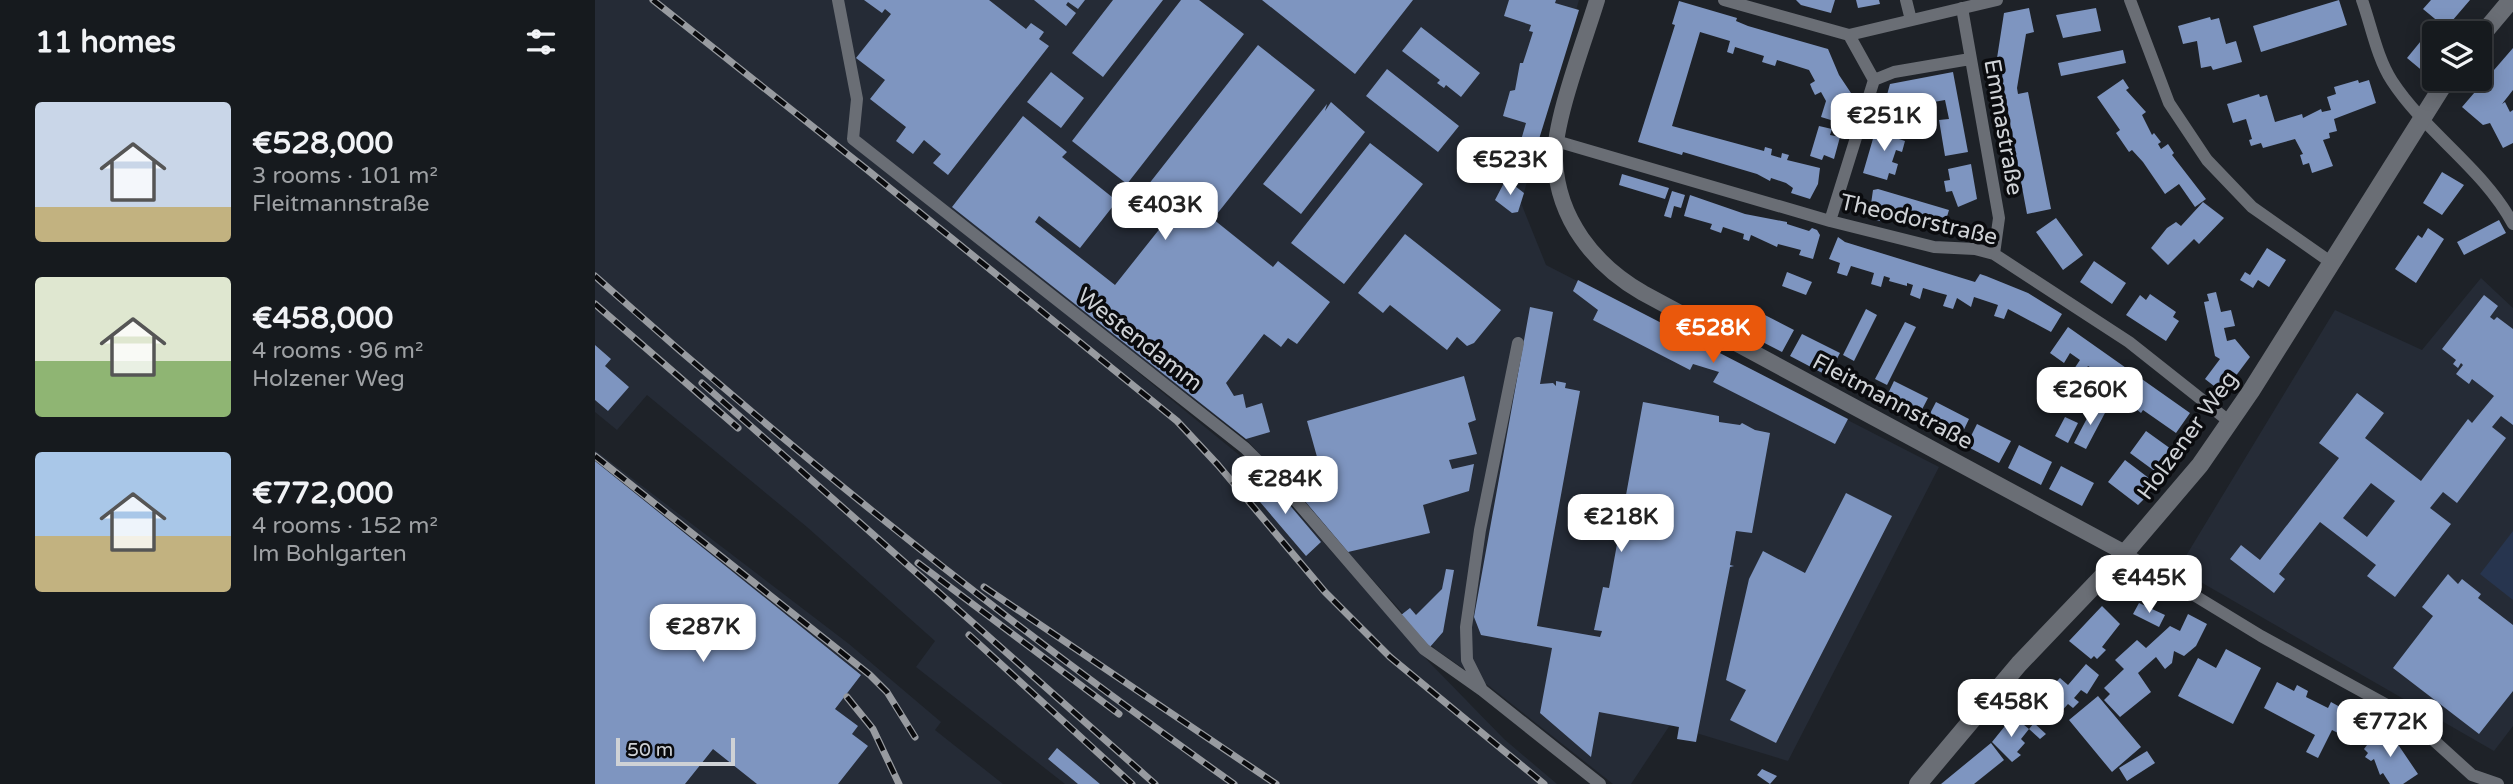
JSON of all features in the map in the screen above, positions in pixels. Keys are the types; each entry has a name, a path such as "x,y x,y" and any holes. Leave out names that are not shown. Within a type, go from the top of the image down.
{"main road":[{"path":"2492,23 2511,0"},
{"name":"Holzener Weg","path":"1918,784 2019,664 2125,553 2193,474 2230,422 2439,91"}],"street":[{"name":"Westendamm","path":"838,0 857,99 853,139 1245,448 1285,488 1424,649 1482,690 1600,784"},
{"path":"1556,141 1597,0"},
{"path":"1724,0 1849,35 1997,0"},
{"path":"1906,0 1911,20"},
{"path":"2130,0 2169,103 2207,160 2252,207 2332,263"},
{"path":"2362,0 2391,79 2421,117 2483,181 2513,224"},
{"name":"Emmastraße","path":"1962,8 1999,218 1994,254"},
{"path":"1830,221 1874,80 1849,35"},
{"path":"1874,80 1894,72 1970,59"},
{"name":"Theodorstraße","path":"1556,141 1830,221 1934,247 1975,249 1994,254 2129,342 2230,422"},
{"name":"Fleitmannstraße","path":"1556,141 1555,160 1566,209 1581,240 1604,267 1622,281 2125,553"},
{"name":"Westendamm","path":"1482,690 1467,660 1466,627 1480,530 1518,343"},
{"path":"2125,553 2261,636 2407,716 2472,775 2498,784"}],"shaded area":[{"path":"595,0 1579,0 1521,203 1546,265 1939,467 1788,761 1670,725 1631,784 1613,784 1489,686 1435,649 1248,441 856,139 853,140 1265,476 1429,662 1504,739 1557,784 1065,784 916,667 935,641 807,527 647,395 617,430 595,412"},
{"path":"2481,278 2513,308 2513,726 2494,751 2178,569 2335,310 2422,350"},
{"path":"595,450 849,644 941,722 935,730 1003,784 595,784"},
{"path":"2513,531 2513,600 2480,574"}],"building":[{"path":"864,0 989,0 1026,29 1031,23 1044,32 1039,39 1049,46 948,175 933,163 941,154 924,140 913,154 896,141 906,127 870,99 885,80 856,58 891,14 885,9 882,13"},
{"path":"1034,0 1085,0 1078,9 1068,2 1066,5 1076,13 1066,26"},
{"path":"1113,0 1163,0 1103,77 1072,53"},
{"path":"1181,0 1199,0 1244,34 1127,184 1072,141"},
{"path":"1262,0 1413,0 1355,74"},
{"path":"1509,0 1556,0 1555,3 1579,10 1535,152 1519,147 1526,123 1503,116 1510,91 1515,90 1520,63 1523,63 1533,32 1529,31 1531,25 1504,16"},
{"path":"1796,0 1835,0 1831,13 1801,5"},
{"path":"1856,0 1879,0 1880,4 1858,8"},
{"path":"2339,0 2347,25 2261,52 2253,26"},
{"path":"2431,0 2470,0 2452,21 2438,21 2423,9"},
{"path":"1679,1 1737,18 1736,21 1748,26 1828,49 1839,75 1853,96 1845,120 1836,115 1834,121 1821,117 1826,101 1821,92 1815,95 1810,84 1815,81 1809,70 1777,60 1775,66 1762,62 1764,56 1735,47 1733,54 1727,52 1730,41 1700,32 1672,126 1764,151 1765,147 1772,149 1771,155 1781,158 1782,153 1789,155 1787,160 1820,168 1818,184 1810,199 1791,193 1793,188 1771,178 1770,181 1757,174 1683,152 1682,155 1638,142 1675,25 1672,24"},
{"path":"2029,8 2034,32 2026,34 2017,88 2018,94 2028,92 2051,209 2027,214 2003,85 1993,84 2004,13"},
{"path":"2096,8 2101,31 2063,38 2056,15"},
{"path":"2210,17 2211,20 2219,18 2226,44 2236,41 2242,62 2213,70 2211,66 2201,68 2197,41 2183,44 2178,26"},
{"path":"1421,27 1480,73 1461,97 1446,85 1444,88 1437,83 1440,80 1402,51"},
{"path":"2422,40 2422,70 2407,58"},
{"path":"1258,45 1315,90 1213,219 1273,267 1278,261 1330,302 1297,344 1288,338 1281,347 1264,334 1226,383 1234,396 1243,394 1246,408 1262,403 1270,432 1246,439 952,207 1023,116 1067,152 1062,157 1117,201 1080,248 1039,216 1035,222 1115,285 1169,217 1141,194"},
{"path":"2513,48 2513,90 2502,104 2505,102 2510,112 2513,110 2513,143 2503,148 2490,123 2483,125 2462,107 2476,91 2492,91 2492,72"},
{"path":"2123,50 2126,63 2061,76 2058,63"},
{"path":"1387,69 1459,126 1438,152 1366,96"},
{"path":"1051,72 1084,98 1061,128 1027,102"},
{"path":"1953,72 1968,152 1945,156 1939,120 1949,119 1945,100 1911,106 1907,120 1895,116 1893,124 1880,120 1890,84"},
{"path":"2123,79 2129,88 2126,90 2146,112 2142,115 2152,135 2154,133 2161,142 2158,144 2161,149 2168,144 2174,153 2172,155 2206,199 2195,207 2179,184 2165,194 2143,162 2132,150 2129,152 2116,133 2120,130 2097,97"},
{"path":"2358,80 2359,83 2369,80 2376,103 2334,119 2337,131 2329,133 2330,138 2323,140 2333,166 2312,173 2309,163 2303,165 2300,155 2303,154 2295,139 2263,148 2261,143 2251,146 2249,140 2252,139 2246,119 2233,123 2227,104 2259,94 2260,97 2267,95 2275,122 2302,114 2303,118 2321,109 2322,112 2331,110 2327,97 2336,94 2334,87"},
{"path":"1331,102 1365,132 1301,214 1263,184"},
{"path":"1877,125 1901,132 1899,139 1905,141 1902,152 1896,150 1892,162 1898,164 1895,175 1889,173 1887,180 1863,173"},
{"path":"1819,126 1832,129 1830,135 1840,137 1834,159 1824,155 1822,160 1810,156"},
{"path":"1370,143 1423,184 1344,284 1291,243"},
{"path":"1971,164 1977,199 1958,207 1952,191 1946,192 1944,181 1950,180 1948,169"},
{"path":"2442,172 2464,185 2442,215 2423,203"},
{"path":"1622,174 1669,188 1665,199 1619,185"},
{"path":"1506,179 1524,193 1518,212 1512,213 1495,200"},
{"path":"1878,189 1949,210 1942,233 1886,216 1884,222 1869,218 1873,190"},
{"path":"1672,191 1685,195 1681,208 1674,206 1671,218 1664,216"},
{"path":"1690,195 1745,214 1787,222 1809,231 1812,228 1817,230 1820,235 1813,259 1799,255 1801,250 1778,244 1777,247 1751,235 1749,241 1743,239 1744,234 1723,227 1721,233 1710,229 1712,224 1684,216"},
{"path":"2203,202 2224,218 2199,244 2194,239 2168,265 2151,248 2167,228 2176,222 2181,226"},
{"path":"2056,218 2083,255 2063,270 2036,232"},
{"path":"2499,220 2506,233 2464,255 2457,242"},
{"path":"2428,228 2444,239 2416,283 2395,269 2418,235 2422,238"},
{"path":"1405,234 1501,310 1474,343 1467,346 1457,337 1447,350 1390,305 1383,313 1358,293"},
{"path":"1838,237 1845,242 1975,282 1980,274 1986,276 2028,293 2062,314 2051,332 2008,309 2004,319 1994,316 1998,305 1974,297 1971,307 1957,298 1953,309 1943,306 1947,295 1923,288 1920,299 1910,295 1913,285 1889,281 1890,278 1884,276 1881,287 1871,284 1874,273 1851,266 1847,276 1837,273 1840,263 1829,259"},
{"path":"2267,248 2286,260 2269,287 2258,280 2253,288 2240,280 2245,272 2250,275"},
{"path":"2094,261 2126,283 2112,304 2080,282"},
{"path":"1787,272 1812,282 1806,295 1782,286"},
{"path":"1578,280 1848,419 1835,444 1713,382 1719,372 1693,364 1690,370 1593,320 1598,310 1573,291"},
{"path":"2216,292 2221,312 2231,310 2235,326 2224,328 2227,341 2235,339 2250,357 2223,393 2205,379 2220,359 2215,356 2204,302 2209,301 2207,294"},
{"path":"2150,294 2176,312 2173,317 2179,321 2166,341 2126,315 2140,295 2146,300"},
{"path":"2484,295 2498,306 2490,317 2494,320 2497,317 2513,329 2513,425 2501,416 2492,427 2506,438 2457,503 2443,492 2430,508 2451,524 2395,597 2367,576 2376,565 2320,522 2279,574 2285,579 2274,593 2230,559 2241,545 2260,560 2339,458 2319,443 2357,393 2384,413 2365,438 2421,481 2468,419 2472,423 2494,396 2472,379 2469,384 2456,374 2463,365 2461,363 2458,368 2453,364 2456,360 2442,349","holes":["2371,483 2395,501 2367,537 2343,518"]},
{"path":"1530,307 1553,312 1540,384 1553,383 1556,386 1556,381 1566,383 1565,388 1580,391 1537,626 1600,637 1602,631 1594,630 1603,587 1609,588 1643,402 1719,416 1719,422 1742,423 1755,430 1770,433 1752,533 1736,531 1730,565 1734,566 1730,567 1696,742 1677,739 1679,727 1599,712 1591,757 1540,713 1552,648 1481,635 1474,617"},
{"path":"1866,309 1877,315 1854,361 1843,355"},
{"path":"1761,313 1794,330 1782,352 1749,335"},
{"path":"1905,322 1916,327 1887,385 1875,379"},
{"path":"2068,327 2190,413 2176,433 2143,410 2141,413 2136,409 2140,404 2121,390 2117,396 2109,390 2112,384 2108,381 2106,384 2091,373 2093,369 2088,366 2082,375 2074,369 2080,360 2070,353 2064,363 2050,353"},
{"path":"1802,334 1840,353 1828,376 1790,356"},
{"path":"595,345 611,359 605,366 629,387 608,411 595,400"},
{"path":"1464,376 1476,420 1468,423 1477,454 1449,460 1452,469 1474,464 1469,491 1423,505 1430,533 1348,552 1282,474 1319,464 1307,421"},
{"path":"1894,381 1928,398 1916,421 1883,404"},
{"path":"1936,402 1969,419 1958,442 1924,425"},
{"path":"2094,405 2106,411 2086,449 2074,443"},
{"path":"2065,417 2078,423 2068,443 2055,436"},
{"path":"1977,424 2011,441 1999,463 1966,446"},
{"path":"2146,431 2178,454 2160,475 2130,453"},
{"path":"2019,445 2052,462 2041,485 2008,468"},
{"path":"2125,460 2154,482 2149,488 2153,490 2138,505 2108,482"},
{"path":"595,461 861,675 835,709 858,726 852,734 868,746 838,784 757,784 713,749 685,784 595,784"},
{"path":"2061,466 2094,483 2082,506 2049,489"},
{"path":"1265,476 1321,542 1306,556 1249,489"},
{"path":"1846,493 1892,516 1776,743 1730,720 1746,690 1726,680 1749,579 1763,551 1805,573"},
{"path":"1446,569 1454,570 1443,632 1430,647 1401,615 1410,608 1416,615 1442,589"},
{"path":"2448,574 2458,584 2462,579 2481,594 2478,598 2513,625 2513,691 2479,734 2393,668 2433,616 2422,607"},
{"path":"2139,603 2165,615 2159,627 2133,614"},
{"path":"2102,606 2120,624 2102,647 2106,650 2097,659 2094,656 2091,659 2069,641"},
{"path":"2188,614 2207,624 2196,646 2184,656 2174,651 2172,663 2165,669 2156,657 2138,673 2151,692 2120,717 2104,700 2110,694 2104,688 2124,669 2115,660 2137,640 2146,648 2170,626 2180,631"},
{"path":"2226,649 2261,668 2233,724 2178,696 2198,658 2216,668"},
{"path":"2086,664 2099,675 2087,694 2081,690 2074,698 2079,702 2073,708 2068,704 2057,716 2053,713 2047,720 2032,706 2060,678 2068,685"},
{"path":"2277,682 2294,691 2297,685 2308,691 2306,697 2328,708 2331,702 2358,717 2348,738 2332,730 2318,758 2306,752 2315,735 2264,708"},
{"path":"2098,696 2141,747 2112,772 2069,720"},
{"path":"2013,716 2029,729 2021,739 2025,743 2017,752 2021,755 2012,762 1992,742"},
{"path":"2034,723 2046,734 2040,739 2029,729"},
{"path":"2379,729 2397,743 2418,774 2403,784 2390,784 2383,773 2380,775 2374,759 2371,761 2365,757 2368,753 2364,749"},
{"path":"1991,743 2004,760 1974,784 1941,784"},
{"path":"1057,748 1100,784 1078,784 1048,759"},
{"path":"2147,751 2155,763 2127,781 2119,768"},
{"path":"1762,769 1777,776 1770,784 1757,775"}],"railway":[{"path":"653,0 1177,421 1218,465 1325,592 1390,657 1544,784"},
{"path":"595,276 749,410 907,539 1069,664 1234,784"},
{"path":"595,304 738,428"},
{"path":"702,383 1155,784"},
{"path":"595,456 870,675 887,692 915,737"},
{"path":"918,563 1119,714"},
{"path":"984,587 1276,784"},
{"path":"969,635 1132,784"},
{"path":"847,697 873,729 899,784"}]}
